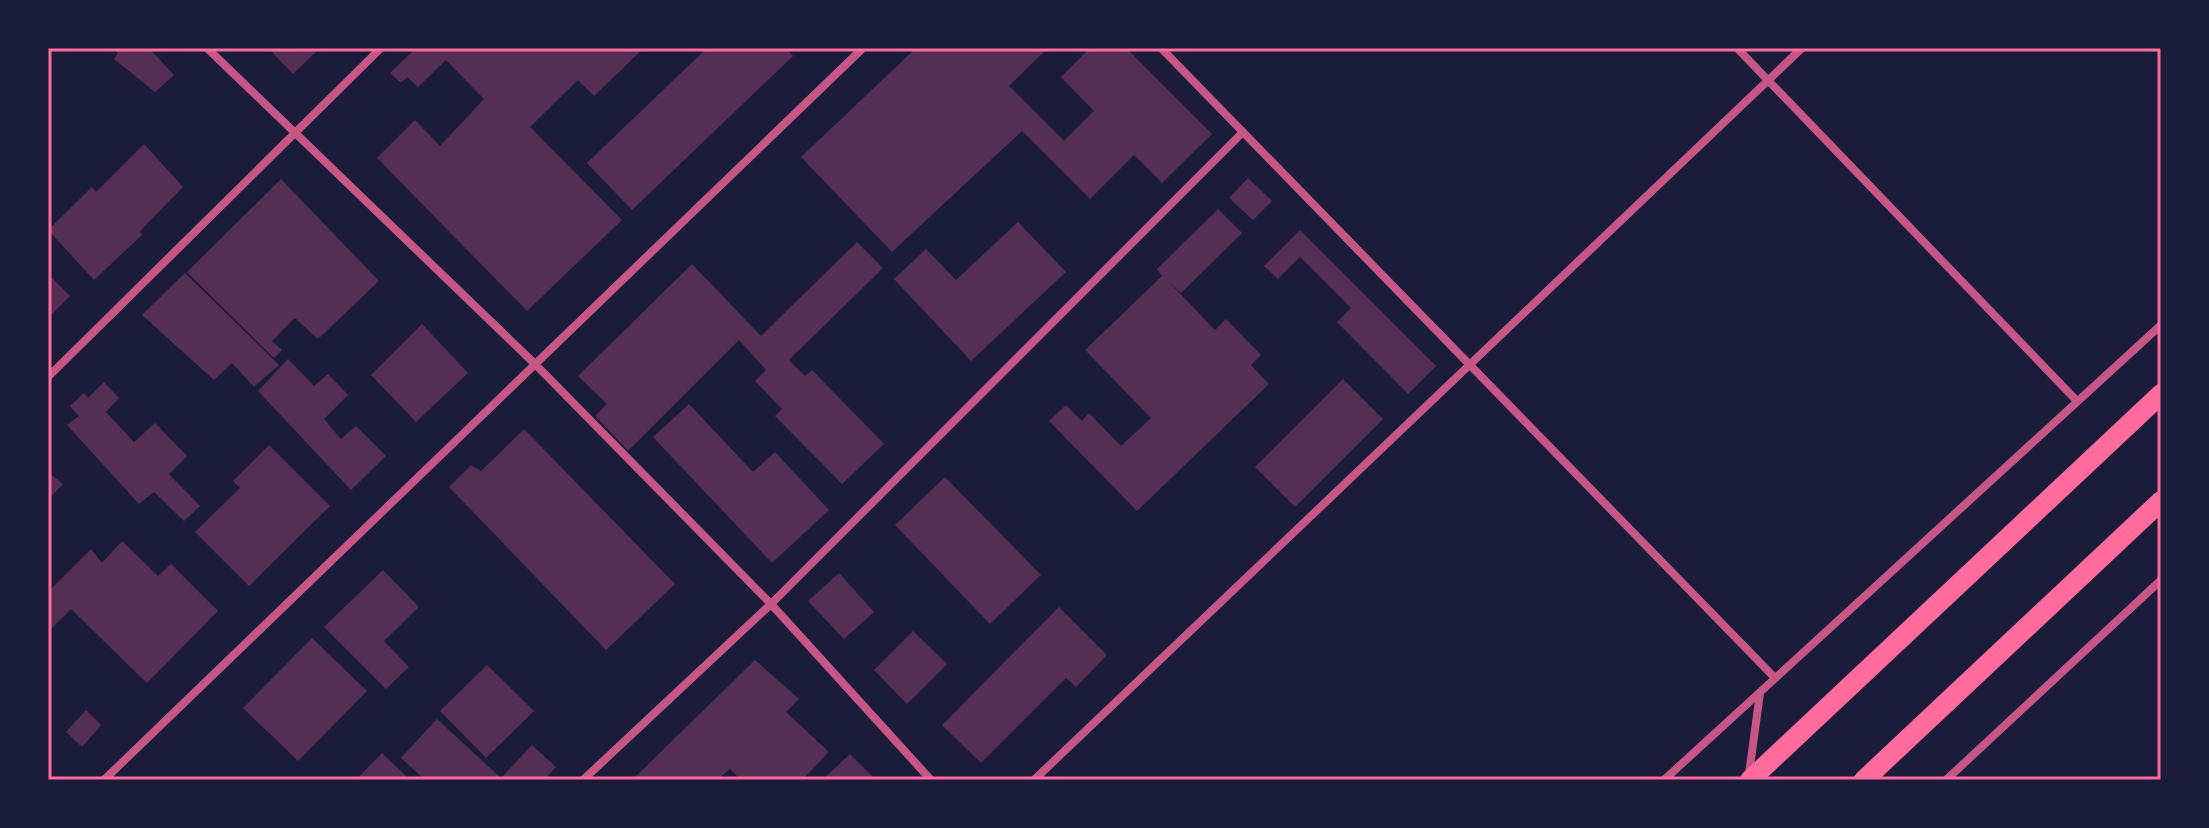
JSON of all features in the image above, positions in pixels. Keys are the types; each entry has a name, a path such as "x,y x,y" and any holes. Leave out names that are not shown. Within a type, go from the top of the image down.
{"main road":[{"path":"1749,780 2161,394"},
{"path":"1864,780 2161,501"}],"street":[{"path":"207,48 535,364 771,604 931,780"},
{"path":"48,377 381,48"},
{"path":"104,780 863,48"},
{"path":"1161,48 1775,678"},
{"path":"1737,48 2077,401"},
{"path":"1034,780 1802,48"},
{"path":"583,780 771,604 1243,132"},
{"path":"1664,780 2161,325"},
{"path":"1946,780 2161,580"},
{"path":"1749,780 1760,692"}],"building":[{"path":"113,48 149,48 174,75 155,92 114,59 118,53"},
{"path":"268,48 320,48 293,74"},
{"path":"416,48 644,48 594,96 578,80 530,127 622,220 527,311 377,158 415,120 440,146 484,99 446,60 418,87 407,77 401,83 390,73"},
{"path":"707,48 785,48 793,56 632,210 587,163"},
{"path":"916,48 1048,48 1009,86 1064,141 1094,111 1061,77 1090,48 1126,48 1212,134 1162,183 1134,155 1090,199 1022,131 892,252 801,157"},
{"path":"144,144 183,187 139,232 143,234 94,280 48,230 92,187 96,192"},
{"path":"1248,178 1272,201 1253,220 1229,198"},
{"path":"281,179 379,281 318,339 295,318 272,341 282,350 274,358 187,272"},
{"path":"1218,209 1242,233 1181,293 1169,282 1215,330 1226,319 1261,355 1251,365 1269,384 1137,511 1049,421 1066,405 1082,421 1089,413 1121,446 1151,418 1085,350 1162,276 1157,269"},
{"path":"1018,222 1066,272 971,361 894,279 926,249 956,280"},
{"path":"1300,230 1436,366 1408,394 1337,322 1351,308 1300,257 1278,279 1264,266"},
{"path":"857,242 883,268 789,360 805,376 812,370 884,444 842,484 775,416 782,409 755,381 766,370 739,340 628,451 595,416 607,404 578,376 692,264 761,336"},
{"path":"185,273 279,365 254,387 232,363 214,380 142,315"},
{"path":"48,274 70,296 48,318"},
{"path":"422,324 468,373 416,422 371,375"},
{"path":"288,359 314,386 328,374 348,395 324,419 341,439 356,426 386,456 351,490 258,391"},
{"path":"1343,379 1383,419 1295,507 1255,467"},
{"path":"104,382 119,398 106,412 134,442 155,423 187,456 169,474 200,506 184,521 154,492 139,504 67,425 79,416 70,406 84,393 88,398"},
{"path":"689,404 753,472 775,452 829,510 772,563 653,437"},
{"path":"524,429 675,584 606,650 449,487 471,465 481,471"},
{"path":"269,445 330,506 249,586 195,532 240,488 233,481"},
{"path":"48,472 63,484 48,500"},
{"path":"945,477 1041,575 990,624 895,525"},
{"path":"122,541 158,576 171,564 218,611 147,683 71,609 48,632 48,592 91,549 102,563"},
{"path":"383,570 419,607 384,641 409,667 386,689 324,627"},
{"path":"839,573 874,612 844,639 808,601"},
{"path":"1059,607 1107,655 1076,687 1066,678 981,763 942,725"},
{"path":"913,631 947,664 907,704 874,670"},
{"path":"312,638 367,691 298,761 243,708"},
{"path":"755,660 799,699 786,712 829,752 802,780 741,780 730,769 717,780 632,780"},
{"path":"487,665 534,711 486,758 440,711"},
{"path":"86,710 101,725 82,747 66,732"},
{"path":"437,719 501,778 532,745 556,767 544,780 425,780 401,758"},
{"path":"382,753 407,777 356,780"},
{"path":"850,754 876,780 822,780"}]}
